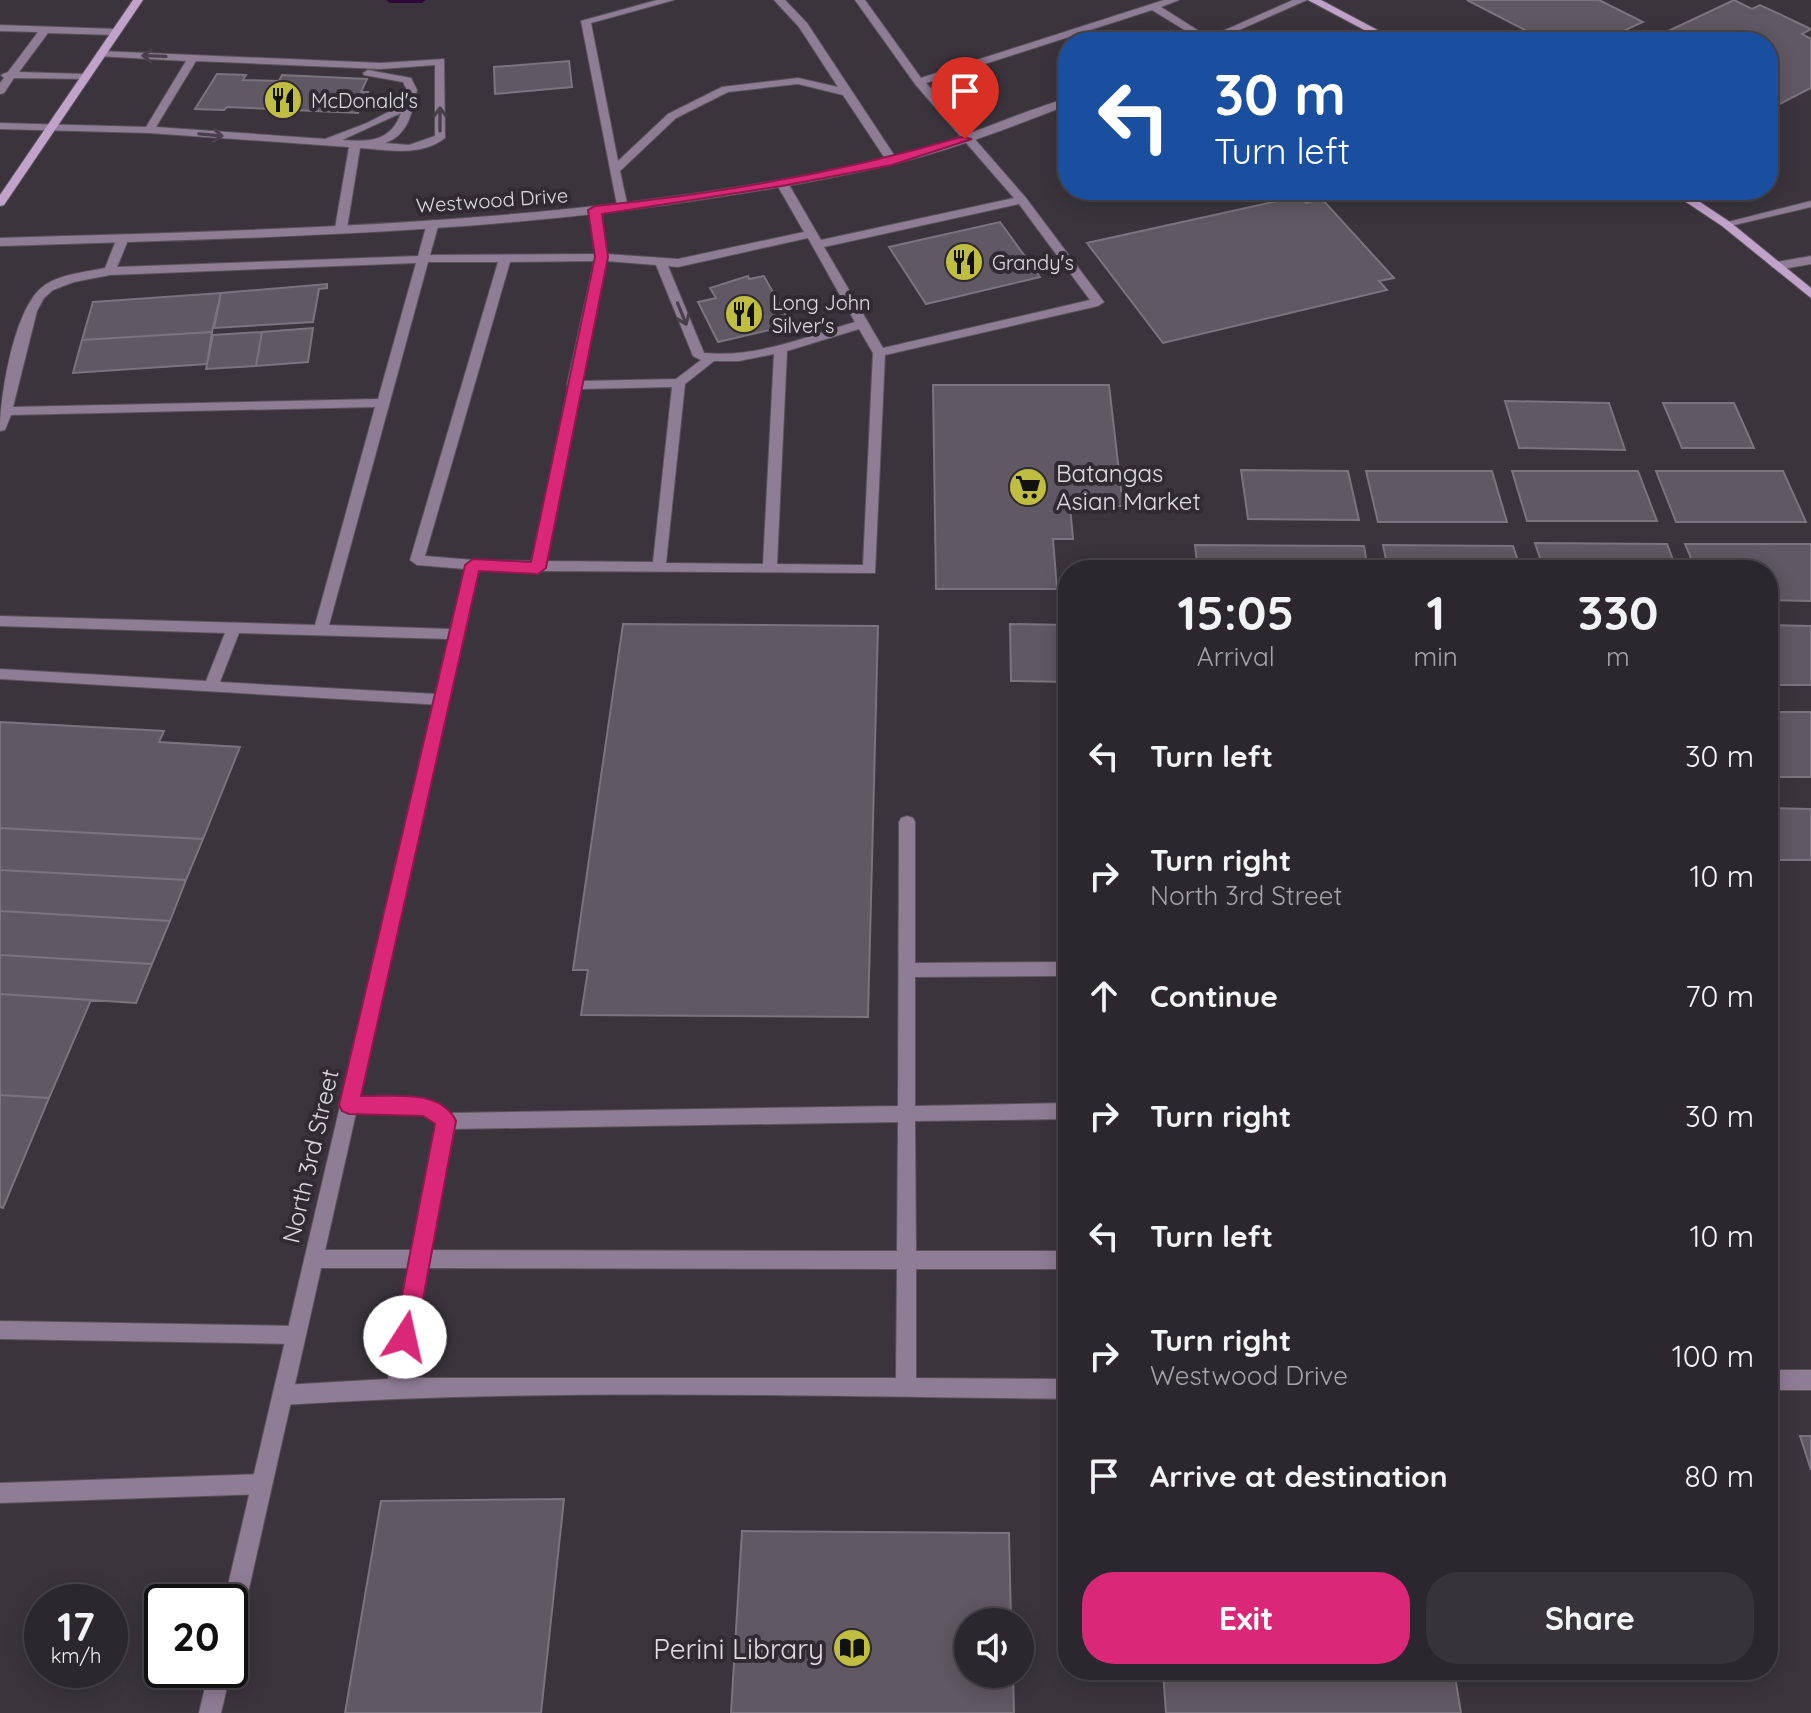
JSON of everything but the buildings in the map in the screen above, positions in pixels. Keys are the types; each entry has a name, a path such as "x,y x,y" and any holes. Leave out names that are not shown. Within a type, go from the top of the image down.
{"main road":[{"path":"1313,0 1375,32"},
{"path":"2,197 135,4"},
{"path":"1689,200 1726,224 1811,294"}],"street":[{"path":"622,208 586,21 669,0"},
{"path":"779,0 803,25 892,161"},
{"path":"860,0 919,82 965,139 1022,200 1098,302 879,353"},
{"path":"1076,32 1174,0"},
{"path":"1226,32 1302,0"},
{"path":"1154,7 1192,32"},
{"path":"0,28 116,32"},
{"path":"0,91 6,75 45,30"},
{"path":"919,82 1058,38"},
{"path":"0,126 149,130 409,148 440,138 440,61 381,66 101,54"},
{"path":"149,130 193,58"},
{"path":"231,59 250,67 379,74 407,80 412,90 404,124 397,135 355,146"},
{"path":"6,75 85,77"},
{"path":"615,170 672,116 726,89 798,81 846,92"},
{"path":"322,144 371,125 409,105"},
{"name":"Westwood Drive","path":"0,242 433,223 622,208 782,183 892,161 965,139 1058,105"},
{"path":"341,228 355,146"},
{"path":"505,259 417,560 538,568 870,570 879,353 782,183"},
{"path":"0,427 31,306 48,287 110,271 422,259 601,257 678,263 1022,200"},
{"path":"1726,224 1811,204"},
{"path":"538,568 601,257 595,210"},
{"path":"321,630 433,223"},
{"path":"110,271 123,238"},
{"path":"1777,266 1811,260"},
{"path":"660,261 699,356 711,358 757,354 862,324"},
{"path":"770,569 781,347"},
{"path":"573,385 679,383 711,358"},
{"path":"659,567 679,383"},
{"path":"4,411 383,403"},
{"name":"North 3rd Street","path":"239,1584 473,565"},
{"path":"0,621 456,634"},
{"path":"211,686 234,628"},
{"path":"0,674 442,700"},
{"path":"906,1388 907,822"},
{"path":"907,970 1058,969"},
{"path":"349,1105 427,1107 446,1121 1058,1111"},
{"path":"396,1388 446,1121"},
{"path":"314,1259 1058,1260"},
{"path":"0,1330 296,1335"},
{"path":"1778,1380 1811,1380"},
{"path":"283,1395 396,1388 708,1386 1058,1389"},
{"path":"0,1493 262,1484"},
{"path":"210,1713 216,1688"}],"waterway":[{"path":"390,0 422,0"}],"place":[{"name":"McDonald's","path":"283,100"},
{"name":"Grandy's","path":"964,262"},
{"name":"Long John Silver's","path":"744,314"},
{"name":"Batangas Asian Market","path":"1028,487"},
{"name":"Perini Library","path":"852,1648"}],"route":[{"path":"405,1337 446,1121 427,1107 349,1105 473,565 538,568 601,257 595,210 648,205 782,183 892,161 965,139"}]}
